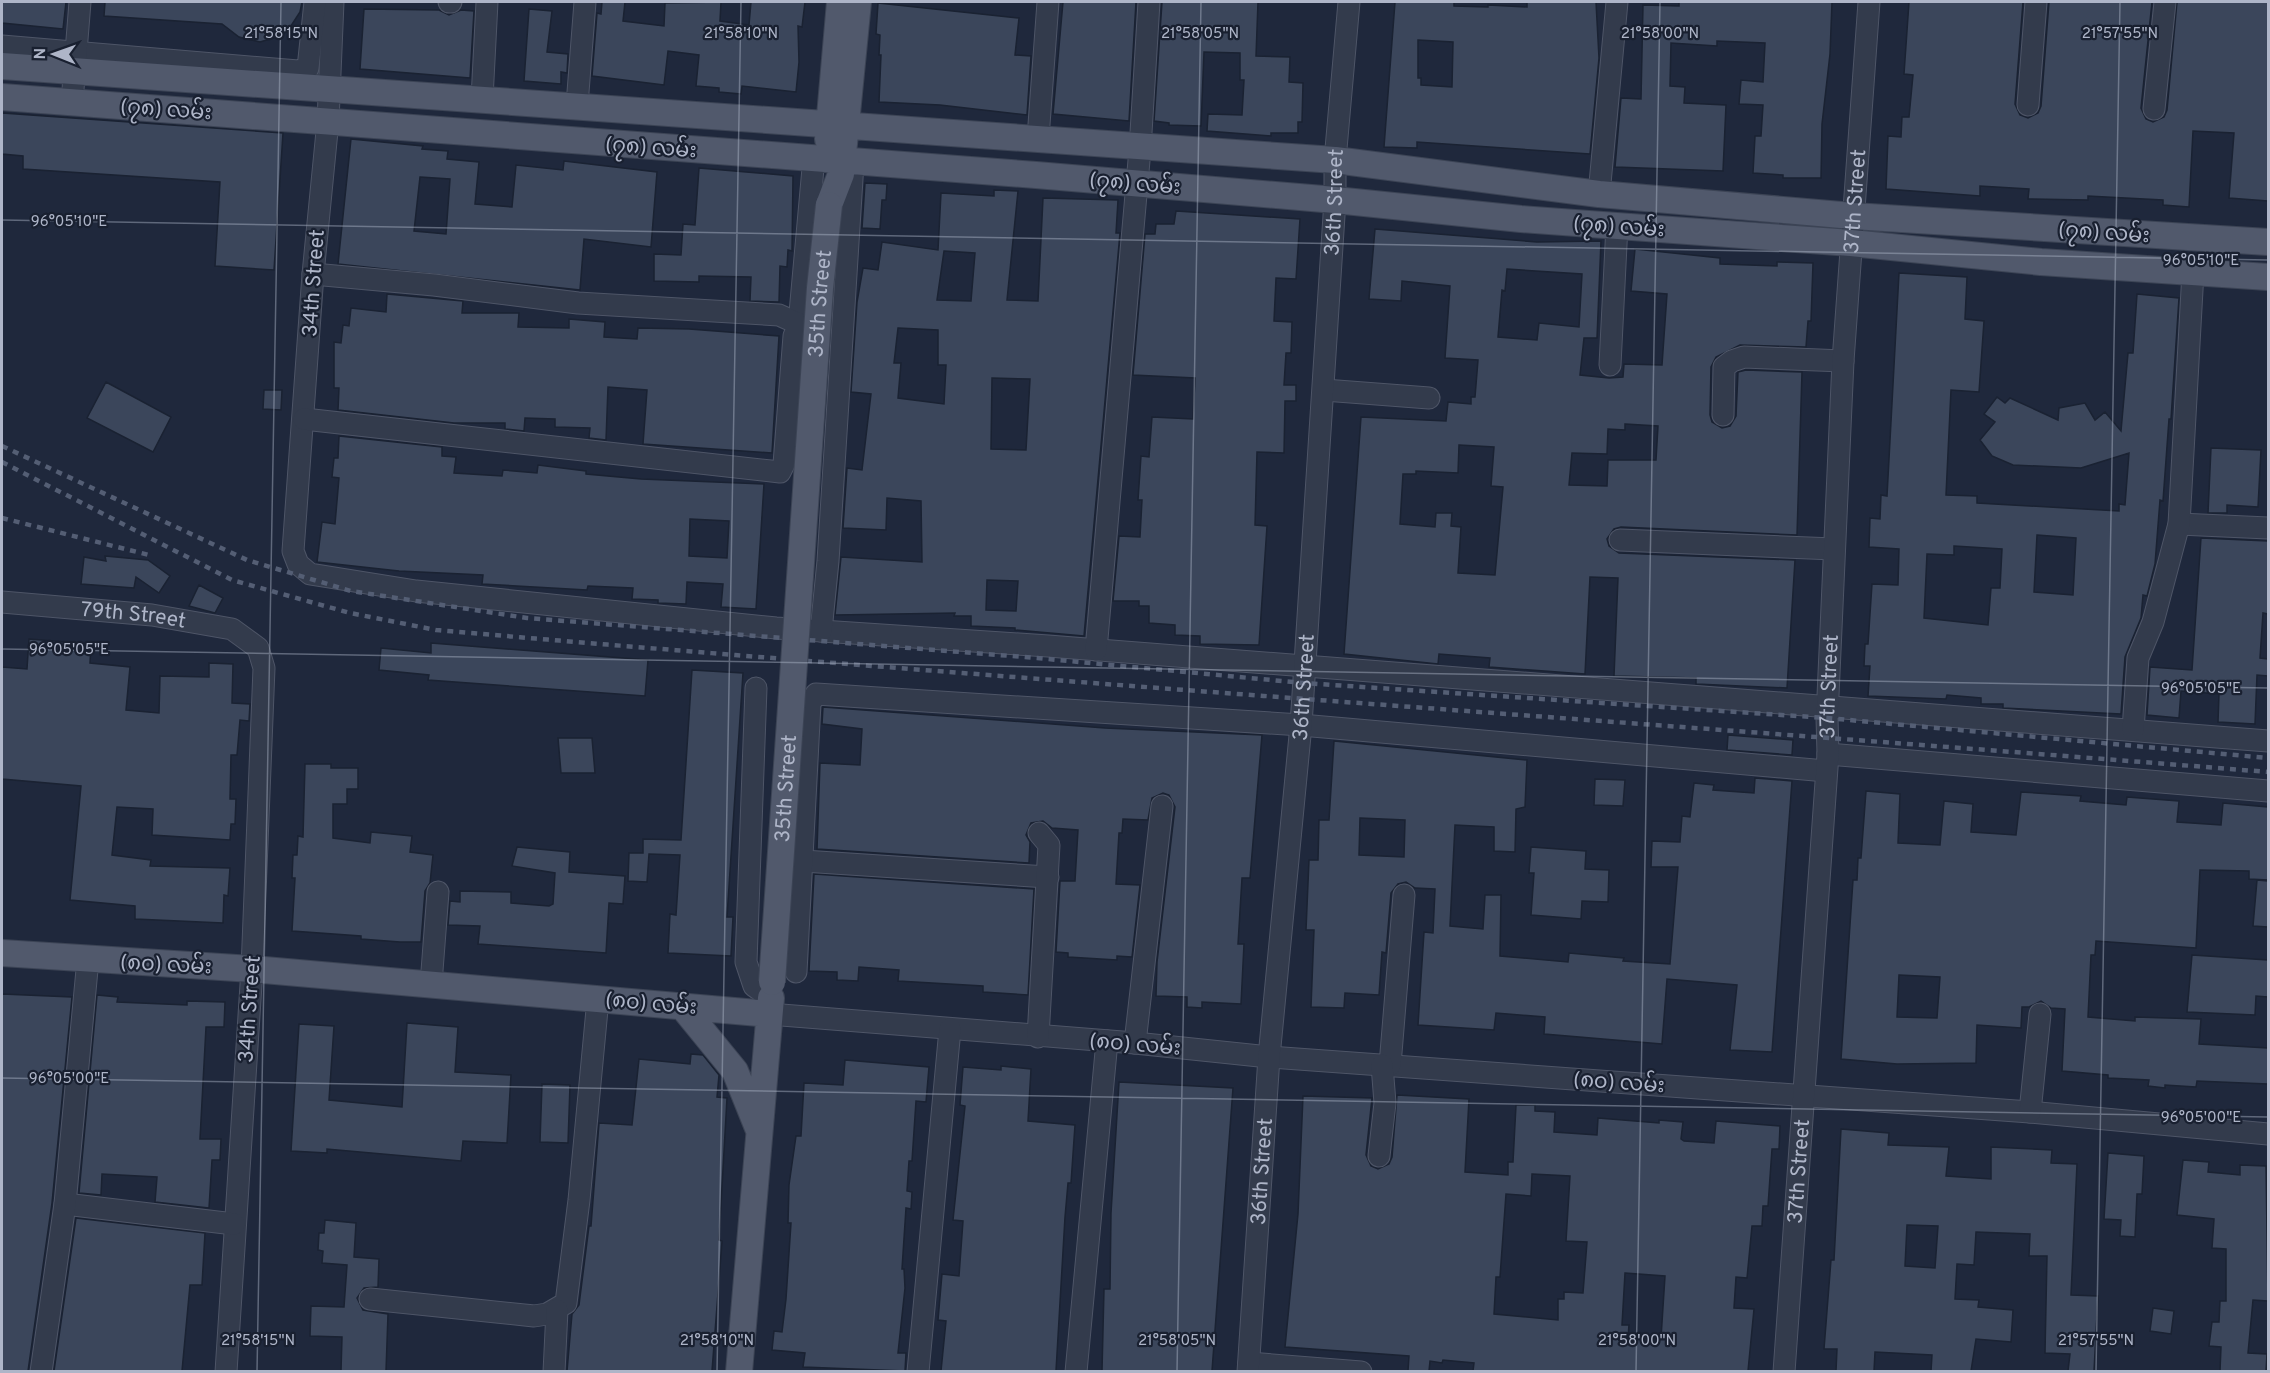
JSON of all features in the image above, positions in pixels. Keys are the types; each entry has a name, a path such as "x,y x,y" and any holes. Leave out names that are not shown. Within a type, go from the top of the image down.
{"main road":[{"name":"35th Street","path":"838,124 840,2"},
{"name":"35th Street","path":"739,1371 771,998 819,300 838,124 858,2"},
{"name":"(၇၈) လမ်း","path":"2,66 75,62 141,76 1038,138 1140,149 1335,160 1599,194 1853,216 2268,242"},
{"path":"139,107 141,76"},
{"name":"(၇၈) လမ်း","path":"2,97 1137,183 1521,219 1851,243 2041,262 2268,277"},
{"name":"(၈၀) လမ်း","path":"2,953 252,969 682,1006 771,998"},
{"path":"682,1006 735,1071 759,1131"}],"street":[{"path":"72,102 80,2"},
{"path":"2,46 75,62 298,71 308,68 315,2"},
{"name":"34th Street","path":"333,2 328,121 313,274 293,551 298,564 310,574 416,591 821,631"},
{"path":"482,99 487,2"},
{"path":"577,105 585,2"},
{"path":"1038,138 1048,2"},
{"path":"1096,650 1140,149 1149,2"},
{"name":"36th Street","path":"1248,1367 1269,1057 1301,725 1324,390 1335,200 1335,160 1349,2"},
{"path":"1599,194 1617,2"},
{"name":"37th Street","path":"1784,1371 1827,763 1843,361 1869,2"},
{"path":"2028,105 2036,2"},
{"path":"2154,110 2165,2"},
{"path":"304,419 780,472 784,464 794,336 799,324 834,161"},
{"path":"834,161 828,561 821,631 1096,650 2268,741"},
{"path":"1610,365 1617,225"},
{"path":"2133,730 2138,658 2153,622 2179,524 2193,272"},
{"path":"313,274 434,285 578,303 779,315 799,324"},
{"path":"1723,415 1724,368 1732,361 1744,357 1843,361"},
{"path":"1324,390 1429,398"},
{"path":"2179,524 2268,528"},
{"path":"1620,540 1834,549"},
{"name":"79th Street","path":"2,602 152,615 232,630 258,648"},
{"name":"34th Street","path":"226,1371 252,969 264,668 258,648"},
{"path":"756,688 746,962 754,986 771,998"},
{"path":"796,972 810,703 811,697 816,694 2268,791"},
{"path":"1135,1043 1162,806"},
{"path":"1038,1037 1049,845 1039,833"},
{"path":"803,861 1048,878"},
{"path":"431,984 438,892"},
{"path":"1379,1156 1404,895"},
{"path":"41,1371 65,1204 88,960"},
{"name":"(၈၀) လမ်း","path":"771,998 950,1029 1038,1037 1135,1043 1269,1057 2030,1112 2268,1134"},
{"path":"370,1299 534,1316 557,1310 566,1303 579,1200 598,999"},
{"path":"2030,1112 2040,1014"},
{"path":"918,1371 950,1029"},
{"path":"1076,1371 1107,1041"},
{"path":"65,1204 234,1224"},
{"path":"554,1371 557,1310"},
{"path":"1248,1367 1361,1371"}],"building":[{"path":"2,2 66,2 63,29 2,23"},
{"path":"105,2 302,2 300,12 289,29 280,36 260,42 239,37 222,24 104,16"},
{"path":"602,2 625,2 623,21 664,26 665,3 721,2 720,21 749,25 751,2 805,2 802,27 798,26 799,62 796,92 742,86 741,94 719,92 719,88 696,86 699,55 668,51 664,85 592,76 597,13 601,14"},
{"path":"1063,2 1136,2 1129,121 1053,114"},
{"path":"1162,2 1258,2 1256,56 1290,57 1289,82 1303,83 1302,122 1298,122 1298,133 1271,133 1271,136 1207,131 1208,114 1242,115 1244,80 1240,80 1240,53 1204,52 1201,126 1169,125 1169,123 1154,121"},
{"path":"1395,2 1454,2 1454,6 1527,7 1527,2 1596,2 1599,58 1590,154 1417,142 1417,148 1384,147","holes":["1418,40 1453,42 1452,87 1421,85 1421,78 1418,78"]},
{"path":"1679,2 1832,2 1830,54 1822,124 1821,178 1783,178 1783,175 1753,173 1755,136 1761,136 1763,105 1739,104 1741,80 1763,82 1765,43 1717,41 1717,46 1671,43 1670,86 1685,87 1684,103 1726,105 1723,171 1615,167 1621,98 1641,99 1643,5 1679,6"},
{"path":"1909,2 2023,2 2015,104 2020,115 2028,118 2038,113 2041,106 2049,2 2152,2 2141,108 2146,119 2153,122 2164,117 2167,110 2177,2 2268,2 2268,201 2229,198 2234,133 2193,131 2189,207 2163,205 2163,200 2088,196 2088,200 2028,199 2029,189 1980,186 1980,196 1886,189 1888,136 1901,137 1902,117 1909,117 1913,75 1904,74"},
{"path":"878,3 1019,18 1015,55 1031,56 1027,115 940,105 879,102 881,55 879,55 880,35 876,34"},
{"path":"364,9 439,10 449,15 461,10 474,11 470,78 360,69"},
{"path":"529,9 552,11 547,52 568,54 567,73 561,72 561,84 524,81"},
{"path":"2,113 283,133 274,270 215,266 220,182 23,169 23,156 2,154"},
{"path":"351,139 423,146 422,149 448,151 447,159 479,162 475,204 512,207 516,165 563,170 564,161 657,172 651,247 584,239 580,290 338,264","holes":["420,177 450,179 446,234 414,231"]},
{"path":"699,168 793,176 792,251 788,250 787,267 780,266 779,302 750,301 751,277 699,276 699,282 654,281 654,254 681,255 683,224 695,225"},
{"path":"865,183 887,184 886,200 882,200 880,229 862,228"},
{"path":"994,190 1018,191 1007,300 1038,301 1043,198 1118,200 1116,233 1120,233 1084,636 1015,630 1015,628 971,626 971,616 954,616 955,613 835,615 841,557 922,562 921,501 887,498 886,530 843,528 847,468 862,470 871,394 851,392 857,302 863,268 878,270 882,242 938,250 941,193 994,196","holes":["944,251 975,253 971,301 937,300","898,328 938,330 938,365 946,365 944,404 898,398 901,363 894,363","992,378 1030,379 1026,450 991,449","987,580 1018,581 1016,611 986,610"]},
{"path":"1176,211 1300,219 1296,279 1276,278 1274,321 1292,322 1291,353 1286,353 1284,385 1296,385 1296,401 1285,401 1284,453 1257,452 1255,525 1267,526 1259,645 1200,644 1200,636 1175,635 1175,625 1149,623 1149,606 1139,606 1139,601 1113,601 1119,536 1140,537 1142,500 1138,500 1141,456 1149,457 1152,417 1193,419 1195,378 1133,375 1145,234 1155,234 1156,224 1174,224"},
{"path":"1375,229 1537,242 1601,241 1597,338 1584,338 1580,375 1623,377 1624,364 1662,365 1667,294 1631,291 1635,249 1720,258 1720,264 1777,266 1777,262 1813,263 1811,321 1808,321 1806,347 1740,345 1716,357 1711,367 1710,415 1712,422 1722,428 1730,426 1736,416 1738,372 1746,370 1802,372 1797,535 1621,527 1614,529 1607,539 1609,546 1619,553 1795,560 1787,688 1696,684 1696,678 1614,676 1618,578 1590,577 1585,674 1489,667 1490,658 1439,654 1438,664 1344,654 1361,417 1446,421 1448,402 1471,404 1471,397 1475,397 1478,360 1445,358 1450,286 1402,281 1401,301 1369,299","holes":["1507,269 1582,274 1579,327 1539,323 1537,340 1498,337 1502,290 1505,291","1625,424 1658,426 1656,460 1608,460 1607,486 1569,485 1572,453 1607,454 1608,429 1625,430","1459,445 1494,447 1491,486 1503,487 1495,575 1458,573 1461,527 1451,526 1452,513 1436,513 1435,527 1400,524 1403,474 1416,474 1416,471 1458,473"]},
{"path":"1899,273 1967,277 1965,319 1984,321 1979,392 1951,390 1946,495 1977,496 1977,503 2119,511 2119,504 2125,505 2129,453 2081,468 2013,465 1992,456 1980,440 1995,422 1984,414 1997,397 2005,403 2010,398 2058,420 2059,408 2085,403 2095,420 2105,412 2121,431 2128,353 2133,353 2137,294 2179,298 2171,419 2169,419 2163,501 2160,500 2155,564 2147,596 2143,595 2141,618 2125,657 2121,714 2003,708 2003,704 1981,704 1981,698 1947,695 1946,699 1868,696 1870,666 1864,666 1865,644 1868,644 1872,584 1898,585 1899,549 1869,547 1870,518 1880,519 1881,495 1887,496","holes":["2037,535 2076,538 2073,595 2034,592","1954,546 2002,549 2000,588 1991,588 1988,625 1924,618 1927,554 1954,555"]},
{"path":"387,294 463,301 462,313 519,313 518,327 569,328 569,319 605,322 604,337 637,339 638,328 689,329 779,336 772,453 643,444 647,390 608,387 606,440 589,438 590,428 555,427 555,419 525,418 524,431 505,429 505,423 454,423 338,410 339,388 334,388 334,342 341,343 343,325 349,326 351,308 386,312"},
{"path":"106,382 171,417 153,452 87,418"},
{"path":"264,390 282,390 281,410 263,409"},
{"path":"339,436 442,447 442,456 456,457 454,473 502,476 503,470 537,473 538,465 586,471 586,474 641,479 764,484 756,609 721,607 723,584 687,582 686,604 658,603 658,600 632,599 633,588 588,586 587,590 482,584 483,575 399,571 317,562 322,522 335,524 339,478 332,477 334,458 338,458","holes":["690,519 729,521 727,558 689,556"]},
{"path":"2211,448 2261,450 2258,507 2227,505 2227,513 2208,513"},
{"path":"2201,538 2268,541 2268,614 2263,613 2260,658 2268,659 2268,676 2257,675 2255,724 2218,722 2219,694 2181,691 2179,718 2147,715 2150,667 2192,670"},
{"path":"105,556 148,560 170,576 159,593 136,577 134,588 81,584 84,557 106,561"},
{"path":"199,585 223,598 215,613 189,606"},
{"path":"29,639 91,644 90,663 130,667 126,710 159,713 160,676 209,677 209,663 233,664 232,703 250,704 249,721 240,720 237,755 231,755 230,799 236,799 235,824 231,824 230,840 152,835 153,809 117,807 112,855 151,860 150,866 230,868 228,896 224,895 223,923 135,919 135,906 70,900 81,786 2,779 2,667 27,669"},
{"path":"431,643 648,660 645,696 428,680 429,675 379,670 381,648 431,653"},
{"path":"692,670 743,673 727,917 733,917 731,956 668,953 670,914 676,915 680,855 649,854 647,882 628,881 629,853 643,853 643,839 681,840"},
{"path":"823,707 1105,728 1262,735 1250,878 1242,878 1238,944 1244,944 1241,1004 1202,1002 1202,1008 1187,1007 1187,997 1156,996 1157,962 1175,807 1169,795 1163,793 1152,798 1148,820 1123,819 1122,833 1119,833 1116,884 1140,885 1132,957 1117,956 1117,960 1068,957 1068,953 1056,952 1060,881 1075,881 1078,830 1052,828 1043,821 1031,823 1026,835 1030,842 1029,863 817,849 820,763 860,765 862,729 822,724"},
{"path":"1728,735 1793,740 1792,755 1727,750"},
{"path":"558,738 592,738 595,773 561,773"},
{"path":"1334,741 1527,760 1525,807 1516,809 1515,852 1494,851 1494,827 1455,825 1450,926 1483,929 1485,895 1501,895 1500,956 1568,962 1569,953 1624,958 1623,961 1670,964 1678,867 1651,867 1652,841 1680,842 1682,816 1690,817 1694,783 1714,785 1713,790 1754,793 1755,778 1792,781 1772,1052 1730,1050 1737,985 1667,979 1662,1044 1544,1034 1545,1017 1496,1013 1494,1030 1418,1025 1424,932 1433,933 1435,889 1415,888 1406,882 1398,884 1391,893 1386,953 1382,952 1379,995 1345,993 1344,1008 1311,1007 1314,930 1306,930 1309,860 1318,860 1319,820 1329,820","holes":["1360,818 1405,820 1404,857 1359,855"]},
{"path":"305,764 331,764 331,768 358,768 358,789 347,789 347,804 333,804 333,838 370,843 371,832 412,836 410,852 433,855 430,883 425,891 421,942 361,939 361,936 292,931 295,878 292,878 293,855 297,855 298,836 303,837"},
{"path":"1595,779 1625,780 1623,806 1594,805"},
{"path":"1866,791 1900,794 1898,843 1940,845 1944,801 1973,804 1971,832 2016,835 2021,792 2081,796 2080,801 2126,805 2127,797 2179,801 2177,822 2221,825 2223,803 2268,807 2268,880 2249,879 2249,871 2200,870 2196,948 2096,941 2095,955 2091,955 2088,1017 2135,1021 2135,1017 2201,1019 2199,1044 2268,1048 2268,1084 2197,1081 2196,1087 2165,1085 2165,1088 2148,1086 2149,1080 2108,1078 2108,1075 2062,1071 2065,1009 2051,1008 2041,1001 2029,1007 2022,1007 2021,1028 1977,1025 1976,1063 1897,1064 1841,1059 1853,880 1857,880 1858,858 1861,858","holes":["1899,975 1940,977 1937,1018 1897,1017"]},
{"path":"517,847 570,852 569,872 625,876 623,904 609,903 606,953 478,944 480,926 448,925 450,901 460,902 460,891 511,892 511,903 549,906 553,904 555,873 512,866"},
{"path":"1531,847 1586,851 1585,869 1609,870 1608,902 1582,901 1581,919 1531,915 1534,873 1529,873"},
{"path":"814,874 1034,889 1028,995 983,992 983,986 898,981 899,970 859,967 858,981 837,980 837,972 809,971"},
{"path":"2257,880 2268,881 2268,927 2253,926"},
{"path":"2192,955 2268,960 2268,997 2256,996 2255,1015 2187,1012"},
{"path":"2,994 72,997 52,1203 28,1371 2,1371"},
{"path":"97,995 118,997 117,1002 187,1005 187,1001 225,1002 224,1027 206,1027 200,1139 221,1139 220,1160 212,1160 209,1208 155,1202 157,1177 102,1174 101,1195 79,1193"},
{"path":"407,1023 458,1027 455,1072 511,1075 507,1143 463,1141 461,1161 327,1149 327,1153 291,1151 299,1024 334,1026 329,1100 402,1107"},
{"path":"691,1054 703,1055 719,1075 717,1097 727,1098 719,1240 722,1241 712,1371 567,1371 572,1314 579,1305 589,1226 591,1226 599,1123 632,1125 639,1059 690,1064"},
{"path":"845,1060 929,1067 926,1102 916,1101 912,1161 909,1161 907,1191 912,1192 911,1209 906,1208 902,1269 904,1269 905,1288 898,1353 906,1353 905,1371 803,1367 805,1353 772,1350 774,1331 782,1332 786,1299 791,1223 788,1223 789,1185 796,1136 801,1136 804,1083 843,1085"},
{"path":"1001,1066 1031,1069 1028,1121 1075,1125 1071,1183 1068,1183 1065,1217 1056,1371 941,1371 946,1321 938,1320 942,1274 959,1276 963,1221 953,1220 965,1106 960,1105 963,1067 1001,1070"},
{"path":"1119,1082 1233,1088 1212,1371 1102,1371 1104,1289 1110,1289 1111,1213"},
{"path":"542,1084 570,1085 568,1143 540,1142"},
{"path":"1397,1095 1469,1099 1465,1172 1508,1175 1508,1162 1513,1162 1516,1105 1535,1105 1535,1111 1555,1112 1554,1132 1597,1135 1598,1118 1659,1123 1659,1120 1683,1122 1681,1139 1684,1141 1714,1143 1716,1121 1780,1126 1779,1149 1772,1149 1768,1206 1763,1206 1762,1226 1752,1226 1747,1278 1736,1277 1734,1308 1754,1309 1748,1371 1473,1371 1474,1363 1443,1360 1442,1363 1430,1361 1429,1371 1408,1371 1409,1356 1285,1347 1298,1214 1303,1096 1372,1098 1366,1155 1371,1166 1378,1169 1389,1164 1392,1157","holes":["1532,1174 1570,1176 1566,1241 1587,1242 1583,1293 1564,1292 1564,1299 1558,1299 1558,1320 1494,1314 1496,1277 1500,1277 1506,1194 1531,1196","1625,1273 1665,1276 1661,1338 1628,1337 1629,1325 1622,1325"]},
{"path":"1841,1129 1889,1133 1888,1145 1949,1147 1946,1176 1991,1179 1991,1147 2052,1150 2051,1163 2077,1164 2071,1295 2098,1296 2094,1371 2068,1371 2070,1354 2045,1353 2047,1256 2029,1256 2030,1234 1976,1232 1974,1265 1957,1264 1955,1299 1979,1300 1978,1307 2013,1310 2011,1342 1976,1339 1971,1371 1931,1371 1932,1355 1875,1352 1874,1371 1836,1371 1837,1349 1824,1349 1831,1260 1834,1260","holes":["1907,1225 1938,1226 1935,1268 1905,1266"]},
{"path":"2108,1153 2144,1156 2142,1194 2137,1194 2135,1237 2120,1236 2121,1220 2104,1219"},
{"path":"2183,1160 2209,1162 2208,1172 2240,1175 2240,1165 2266,1166 2268,1301 2253,1300 2248,1353 2267,1354 2266,1371 2220,1371 2221,1347 2209,1346 2212,1322 2219,1322 2220,1301 2226,1301 2226,1249 2212,1248 2214,1219 2177,1215"},
{"path":"76,1218 205,1233 202,1285 190,1285 182,1371 54,1371"},
{"path":"325,1220 356,1223 354,1257 379,1259 378,1287 364,1288 357,1298 363,1310 388,1314 386,1371 341,1371 342,1337 310,1336 311,1306 344,1307 347,1265 322,1263 323,1251 318,1250 319,1233 324,1233"},
{"path":"2153,1308 2174,1311 2171,1334 2150,1331"}],"railway":[{"path":"2,446 247,560 351,591 527,618 1037,658 1303,683 1827,718 2268,758"},
{"path":"2,462 232,580 350,613 436,630 894,668 2268,772"},
{"path":"2,518 153,556"}]}
